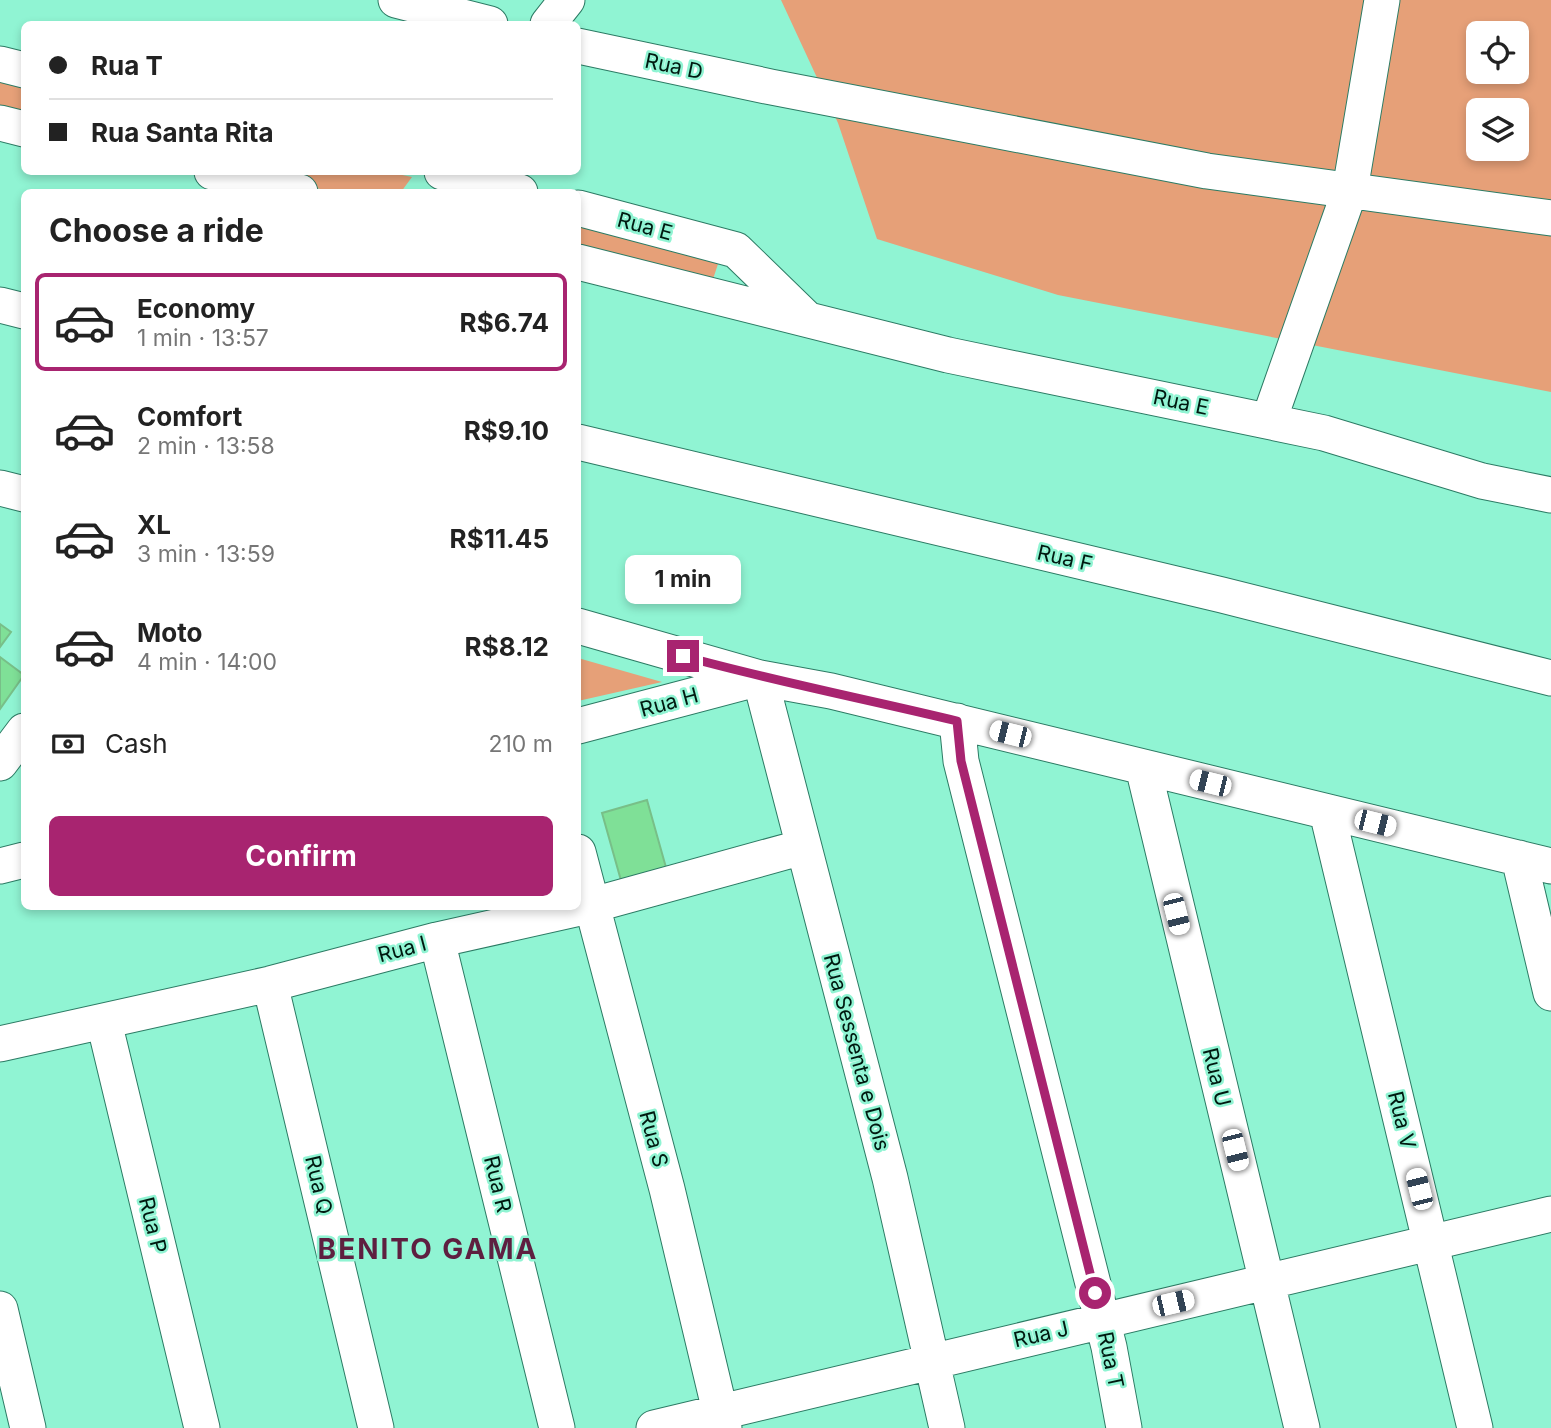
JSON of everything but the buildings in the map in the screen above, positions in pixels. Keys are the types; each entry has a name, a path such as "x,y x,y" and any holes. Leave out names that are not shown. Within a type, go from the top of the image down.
{"street":[{"path":"396,0 478,21"},
{"path":"550,21 567,0"},
{"path":"1269,420 1350,190 1382,0"},
{"name":"Rua D","path":"581,47 771,87 1207,171 1551,218"},
{"path":"0,64 21,69"},
{"path":"0,123 21,128"},
{"path":"225,175 287,189"},
{"path":"454,175 508,189"},
{"name":"Rua E","path":"581,209 736,250 809,321"},
{"name":"Rua E","path":"581,263 1009,369 1324,432 1482,481 1551,495"},
{"path":"0,305 21,310"},
{"name":"Rua F","path":"581,443 1222,595 1551,678"},
{"path":"0,488 21,493"},
{"path":"581,627 760,678 831,691 1535,862 1551,993"},
{"name":"Rua H","path":"581,725 760,678"},
{"name":"Rua Sessenta e Dois","path":"760,678 890,1178 947,1428"},
{"name":"Rua T","path":"957,721 961,761 1102,1320 1124,1428"},
{"path":"0,763 21,735"},
{"name":"Rua U","path":"1143,766 1302,1428"},
{"name":"Rua V","path":"1326,812 1475,1428"},
{"name":"Rua I","path":"581,908 803,847"},
{"path":"0,866 21,861"},
{"name":"Rua S","path":"581,866 667,1189 722,1420"},
{"name":"Rua I","path":"0,1044 104,1023 270,984 437,940 572,910"},
{"name":"Rua R","path":"437,940 557,1428"},
{"name":"Rua Q","path":"270,984 376,1428"},
{"name":"Rua P","path":"104,1023 202,1428"},
{"name":"Rua J","path":"654,1428 722,1420 932,1360 1551,1214"},
{"path":"0,1309 28,1428"}],"shaded area":[{"path":"781,0 1551,0 1551,392 1058,295 877,239 838,123"},
{"path":"0,76 21,82 21,114 0,109"},
{"path":"262,175 412,177 403,189 320,189"},
{"path":"581,221 720,258 711,285 581,250"},
{"path":"581,659 662,682 581,700"}],"district":[{"name":"BENITO GAMA","path":"428,1249"}],"route":[{"path":"683,656 760,678 831,691 957,721 961,761 1095,1293"}]}
